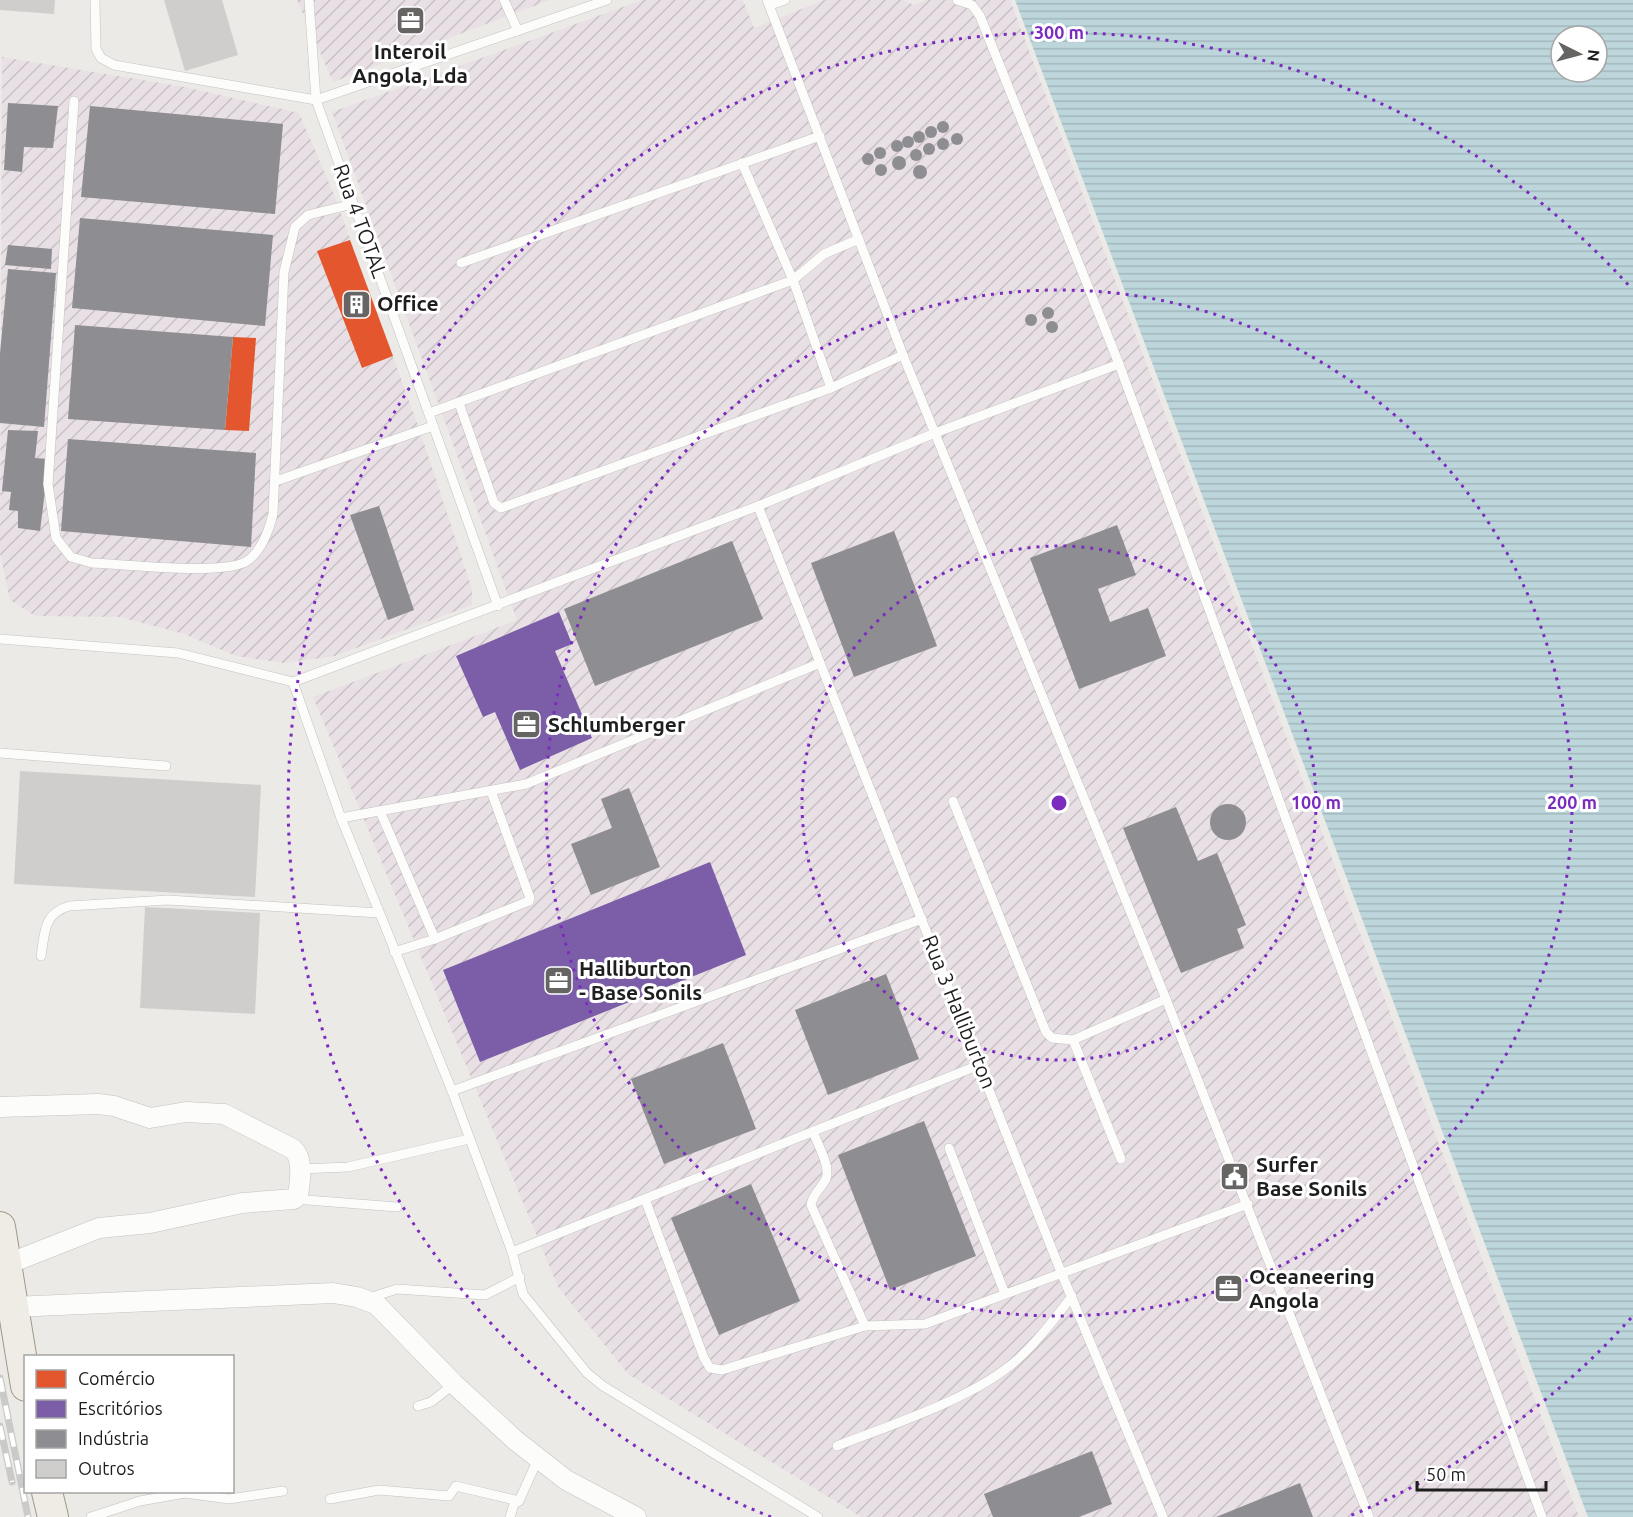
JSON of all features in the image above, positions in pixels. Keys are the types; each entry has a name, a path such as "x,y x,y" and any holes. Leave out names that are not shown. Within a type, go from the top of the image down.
{"main road":[{"path":"0,1227 24,1374"},
{"path":"47,1493 53,1517"}],"street":[{"path":"0,1107 98,1104 114,1106 150,1118 186,1112 224,1114 293,1149 297,1153 300,1169 298,1195 294,1199 242,1203 150,1223 99,1228 5,1265"},
{"path":"13,1307 333,1293 376,1304 454,1384 538,1459 607,1506 636,1517"}],"lane":[{"path":"95,0 96,49 101,58 114,65 316,100 607,0"},
{"name":"Rua 4 TOTAL","path":"309,0 316,100 498,606"},
{"path":"504,0 518,31"},
{"path":"784,0 768,3 903,355 1166,999 1369,1517"},
{"path":"957,0 972,5 980,16 1119,364 1542,1517"},
{"path":"74,101 48,484 56,538 71,557 92,563 222,568 247,562 259,548 269,531 273,514 285,272 295,227 308,215 353,204"},
{"path":"461,263 820,136"},
{"path":"742,163 793,280 831,388"},
{"path":"429,413 793,280 824,254 859,239"},
{"path":"459,403 494,503 501,508 831,388 903,355"},
{"path":"0,639 178,653 293,682 758,506 935,433 1119,364"},
{"path":"276,481 433,426"},
{"name":"Rua 3 Halliburton","path":"758,506 1061,1272 1163,1517"},
{"path":"341,818 526,784 820,663"},
{"path":"293,682 341,818 452,1091 512,1252 528,1303 592,1377 818,1517"},
{"path":"0,753 166,766"},
{"path":"394,952 435,939 529,901 530,898 491,791"},
{"path":"953,801 1046,1032 1052,1038 1073,1040 1166,999"},
{"path":"380,811 435,939"},
{"path":"41,956 47,922 56,910 69,906 168,900 379,913"},
{"path":"452,1091 922,919"},
{"path":"1073,1040 1121,1159"},
{"path":"512,1252 979,1065"},
{"path":"813,1131 827,1171 826,1178 812,1197 812,1204 865,1326"},
{"path":"300,1169 348,1167 469,1139"},
{"path":"949,1148 1005,1294"},
{"path":"294,1199 397,1207"},
{"path":"645,1199 710,1368 722,1370 865,1326 925,1324 1248,1204"},
{"path":"363,1300 397,1289 485,1295 520,1277"},
{"path":"837,1446 985,1383 1017,1360 1041,1336 1072,1296"},
{"path":"418,1406 431,1402 454,1384"},
{"path":"510,1517 514,1504 519,1501 538,1459"},
{"path":"330,1499 379,1490 449,1496 456,1486 519,1501"},
{"path":"91,1517 140,1501 185,1493 229,1499 283,1491"}],"shaded area":[{"path":"297,0 550,0 333,82"},
{"path":"642,0 743,0 754,28 824,0 903,0 914,5 926,0 1010,0 1579,1517 861,1517 628,1374 558,1287 313,697 517,620 332,112"},
{"path":"2,57 185,87 299,113 333,192 420,431 472,589 472,605 335,656 284,663 236,656 184,634 120,617 35,616 10,600 0,553"}],"water":[{"path":"1015,0 1633,0 1633,1517 1588,1517"}],"building: Comércio":[{"name":"Office","path":"350,240 393,356 362,368 317,251"},
{"path":"233,337 256,338 249,431 225,430"}],"building: Escritórios":[{"path":"559,612 572,644 555,651 592,738 520,770 495,712 483,717 456,656"},
{"path":"710,862 746,955 480,1062 443,970"}],"building: Indústria":[{"path":"8,103 58,106 53,148 24,147 22,172 4,170"},
{"path":"90,106 283,124 275,214 81,197"},
{"path":"943,121 949,127 943,133 937,127"},
{"path":"931,126 937,132 931,138 925,132"},
{"path":"919,131 925,137 919,143 913,137"},
{"path":"959,133 963,139 959,145 955,145 951,137"},
{"path":"908,136 914,142 908,148 902,142"},
{"path":"945,138 949,144 945,150 941,150 937,142"},
{"path":"897,140 903,146 897,152 891,146"},
{"path":"931,143 935,149 931,155 927,155 923,147"},
{"path":"880,147 886,153 880,159 874,153"},
{"path":"918,149 922,155 918,161 914,161 910,153"},
{"path":"868,153 874,159 868,165 862,159"},
{"path":"896,156 902,156 906,163 902,170 896,170 892,166 892,160"},
{"path":"881,164 887,170 881,176 875,170"},
{"path":"917,165 923,165 927,172 923,179 917,179 913,175 913,169"},
{"path":"80,218 273,235 265,326 72,308"},
{"path":"8,245 52,249 51,269 5,265"},
{"path":"8,269 56,273 44,427 0,423 0,353"},
{"path":"1048,307 1054,313 1048,319 1042,313"},
{"path":"1031,314 1037,320 1031,326 1025,320"},
{"path":"1052,321 1058,327 1052,333 1046,327"},
{"path":"75,325 233,337 225,430 68,419"},
{"path":"8,430 38,431 35,458 49,459 40,531 18,528 18,511 9,510 11,492 2,491"},
{"path":"68,439 256,453 251,547 61,531"},
{"path":"379,506 414,610 388,620 350,515"},
{"path":"1117,525 1136,575 1098,589 1110,622 1148,608 1166,656 1079,689 1030,558"},
{"path":"894,531 937,646 854,677 811,563"},
{"path":"732,541 763,619 595,686 564,609"},
{"path":"629,788 660,867 591,895 571,844 612,828 601,799"},
{"path":"1228,804 1241,809 1246,822 1241,835 1228,840 1215,835 1210,822 1215,809"},
{"path":"1176,807 1198,861 1217,853 1246,925 1237,929 1244,948 1181,973 1123,828"},
{"path":"886,974 919,1059 828,1095 795,1010"},
{"path":"723,1043 756,1129 664,1164 631,1079"},
{"path":"924,1121 976,1256 890,1290 838,1155"},
{"path":"751,1184 800,1301 719,1335 671,1218"},
{"path":"1092,1451 1112,1504 1079,1517 993,1517 984,1494"},
{"path":"1300,1483 1313,1517 1216,1517"}],"building: Outros":[{"path":"0,0 55,0 54,14 0,10"},
{"path":"164,0 222,0 238,55 185,71"},
{"path":"20,771 261,785 255,897 14,884"},
{"path":"145,907 260,913 255,1014 140,1008"}],"railway":[{"path":"0,1378 28,1517"},
{"path":"0,1426 12,1482"}],"place":[{"name":"Interoil Angola, Lda","path":"410,21"},
{"name":"Office","path":"356,304"},
{"name":"Schlumberger","path":"527,725"},
{"name":"Halliburton - Base Sonils","path":"558,981"},
{"name":"Surfer Base Sonils","path":"1235,1177"},
{"name":"Oceaneering Angola","path":"1228,1289"}]}
